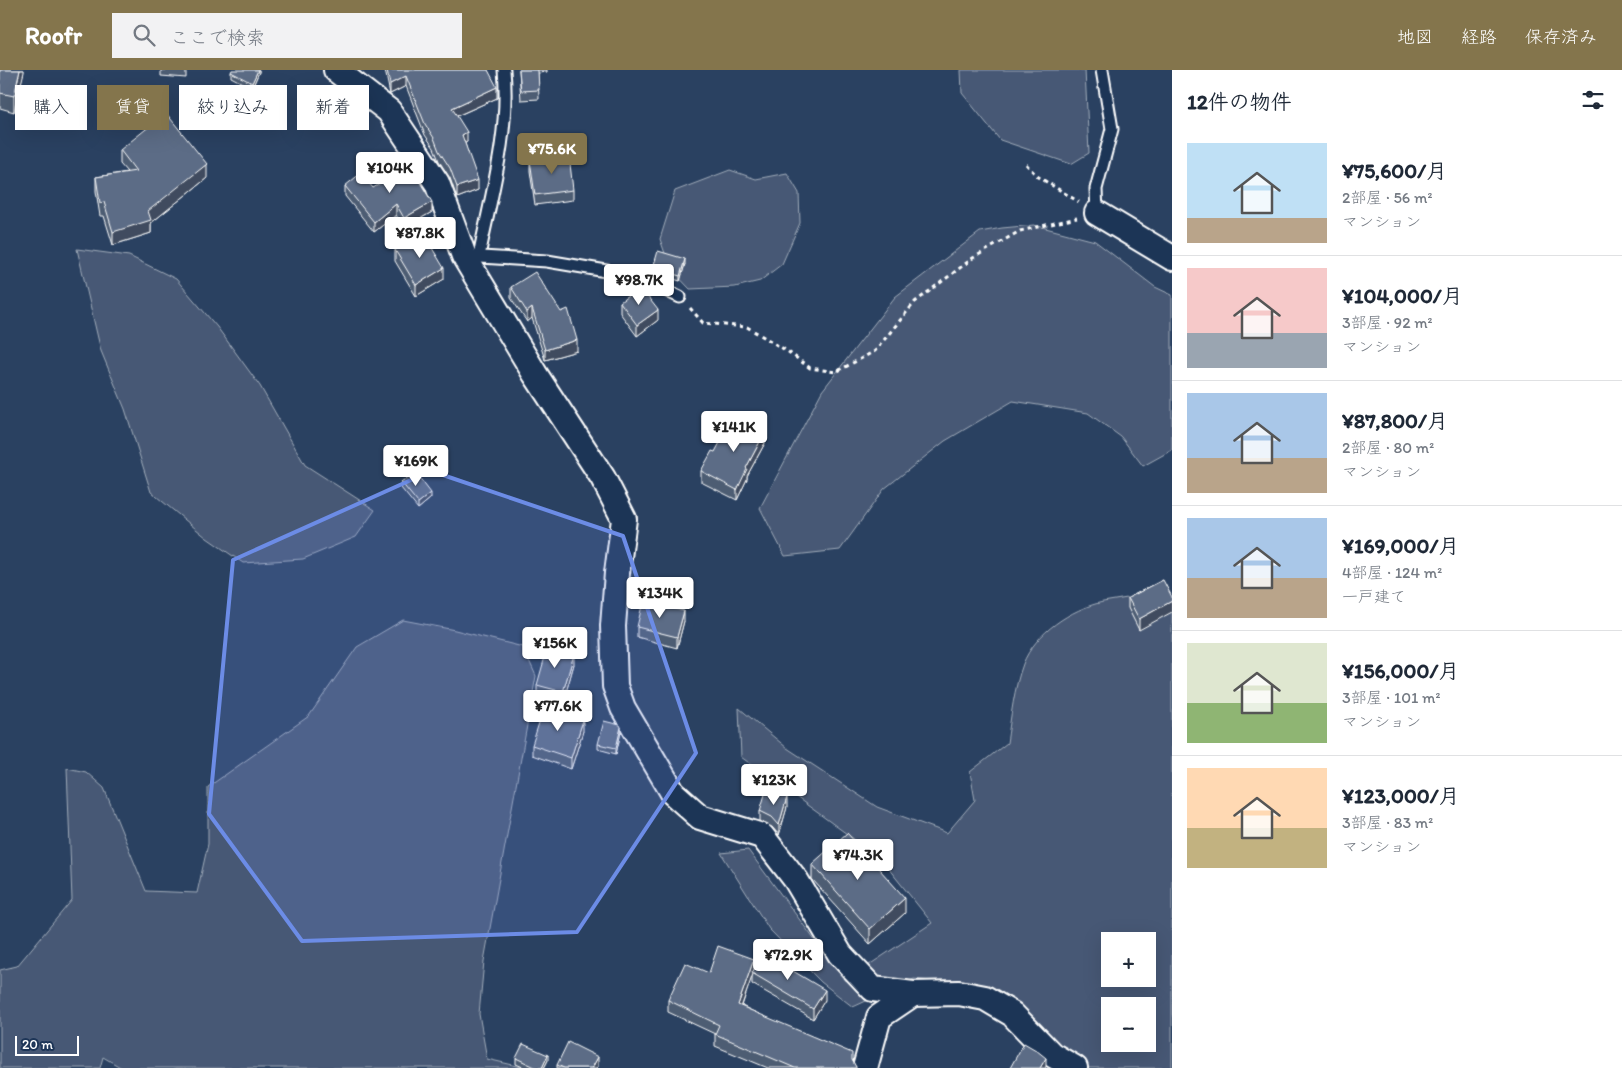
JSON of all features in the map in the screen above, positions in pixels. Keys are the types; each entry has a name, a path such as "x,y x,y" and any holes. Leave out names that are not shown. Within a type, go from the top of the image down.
{"street":[{"path":"336,70 389,111 437,183 471,256 535,374 603,478 624,519 613,626 615,686 623,708 673,793 700,817 762,836 796,880 840,954 873,989 913,994 959,993 986,998 1012,1014 1052,1054 1074,1068"},
{"path":"1097,213 1172,258"},
{"path":"865,1068 879,1017 913,994"}],"lane":[{"path":"504,70 506,91 504,126 471,256 548,261 636,276 680,297"},
{"path":"1097,213 1096,189 1112,129 1102,70"}],"path":[{"path":"1026,164 1037,176 1097,213"},
{"path":"680,297 703,323 747,327 787,351 810,368 836,372 875,351 915,302 973,258 1020,231 1097,213"}],"highlighted area":[{"path":"431,471 623,536 696,753 577,932 302,941 209,814 233,560"}],"shaded area":[{"path":"961,70 1085,70 1089,153 1071,164 1000,140 962,93"},
{"path":"730,170 756,179 787,173 799,193 800,223 782,264 760,281 735,287 690,289 670,268 660,239 675,191"},
{"path":"1034,225 1095,241 1155,287 1172,295 1172,450 1143,466 1121,437 1088,413 1013,401 945,441 884,489 840,550 785,556 760,508 822,391 895,297 980,232"},
{"path":"77,249 129,256 176,279 217,327 260,386 305,465 375,510 356,537 303,559 243,563 207,538 151,492 125,409 101,351"},
{"path":"1133,597 1172,607 1172,1068 1055,1068 975,986 914,979 853,1007 821,982 769,929 721,853 748,850 845,981 932,923 880,858 741,757 739,708 787,748 877,807 947,833 975,800 970,772 1007,743 1017,683 1023,664 1036,642 1055,624 1079,610 1103,602"},
{"path":"403,620 455,630 523,647 536,676 484,961 479,1014 487,1059 526,1068 122,1068 103,1057 100,1068 0,1068 0,970 17,966 72,900 67,768 86,772 104,788 146,891 197,893 208,844 208,787 309,716 357,647"}],"building":[{"path":"0,70 20,70 14,96 0,93"},
{"path":"232,70 258,70 252,83 231,72"},
{"path":"387,70 488,70 497,87 452,108 467,132 462,135 478,180 457,187 450,168 425,124 406,76 390,84"},
{"path":"519,70 538,70 539,90 521,91"},
{"path":"169,117 207,164 148,211 151,220 113,232 104,202 100,203 96,177 136,171 120,150 145,130 169,130"},
{"path":"569,155 573,190 535,195 530,160"},
{"path":"410,166 432,202 404,218 396,204 374,222 345,186 361,173 373,188"},
{"path":"423,233 444,268 416,285 395,250"},
{"path":"658,251 685,259 680,276 653,268"},
{"path":"535,272 561,312 568,309 577,340 545,350 532,308 527,312 511,287"},
{"path":"640,287 658,310 637,325 620,302"},
{"path":"734,416 765,432 737,490 701,471 712,451 715,452"},
{"path":"415,472 431,493 418,503 401,482"},
{"path":"1163,580 1172,597 1172,601 1139,619 1128,598"},
{"path":"643,601 684,611 677,637 637,627"},
{"path":"548,646 574,654 563,692 537,685"},
{"path":"544,707 583,720 571,758 532,745"},
{"path":"604,721 620,725 621,727 616,748 598,744"},
{"path":"766,791 787,797 779,825 772,817 760,811"},
{"path":"847,833 905,898 870,929 812,864"},
{"path":"718,946 754,959 738,1005 852,1053 852,1060 856,1068 795,1068 715,1034 719,1025 668,1000 685,963 709,973"},
{"path":"764,952 825,990 813,1009 752,973"},
{"path":"568,1042 598,1057 592,1068 564,1068 557,1065"},
{"path":"1024,1043 1046,1058 1040,1068 1010,1068"},
{"path":"523,1044 548,1055 542,1068 537,1068 516,1058"}]}
